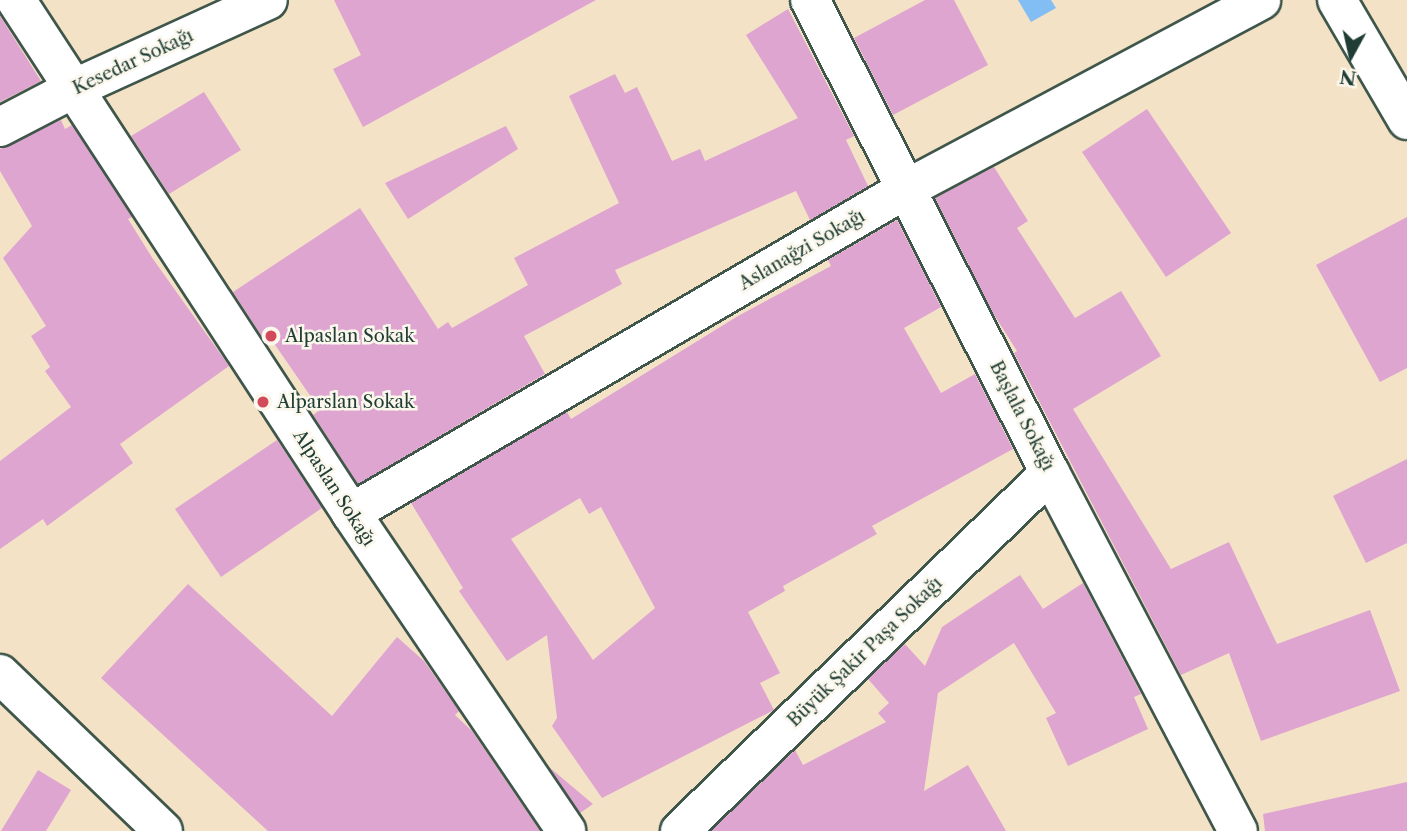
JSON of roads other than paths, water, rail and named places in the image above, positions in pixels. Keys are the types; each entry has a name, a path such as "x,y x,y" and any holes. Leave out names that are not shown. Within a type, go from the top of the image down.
{"street":[{"name":"Alpaslan Sokağı","path":"16,0 351,513 566,831"},
{"name":"Kesedar Sokağı","path":"0,127 73,89 268,0"},
{"name":"Başlala Sokağı","path":"810,0 1051,473 1238,831"},
{"name":"Aslanağzi Sokağı","path":"351,513 908,188 1261,0"},
{"path":"1337,0 1407,120"},
{"name":"Büyük Şakir Paşa Sokağı","path":"680,831 1051,473"},
{"path":"0,674 163,831"}],"water":[{"path":"1018,0 1051,0 1056,8 1031,22"}],"place":[{"name":"Alpaslan Sokak","path":"271,336"},
{"name":"Alparslan Sokak","path":"263,402"}]}
